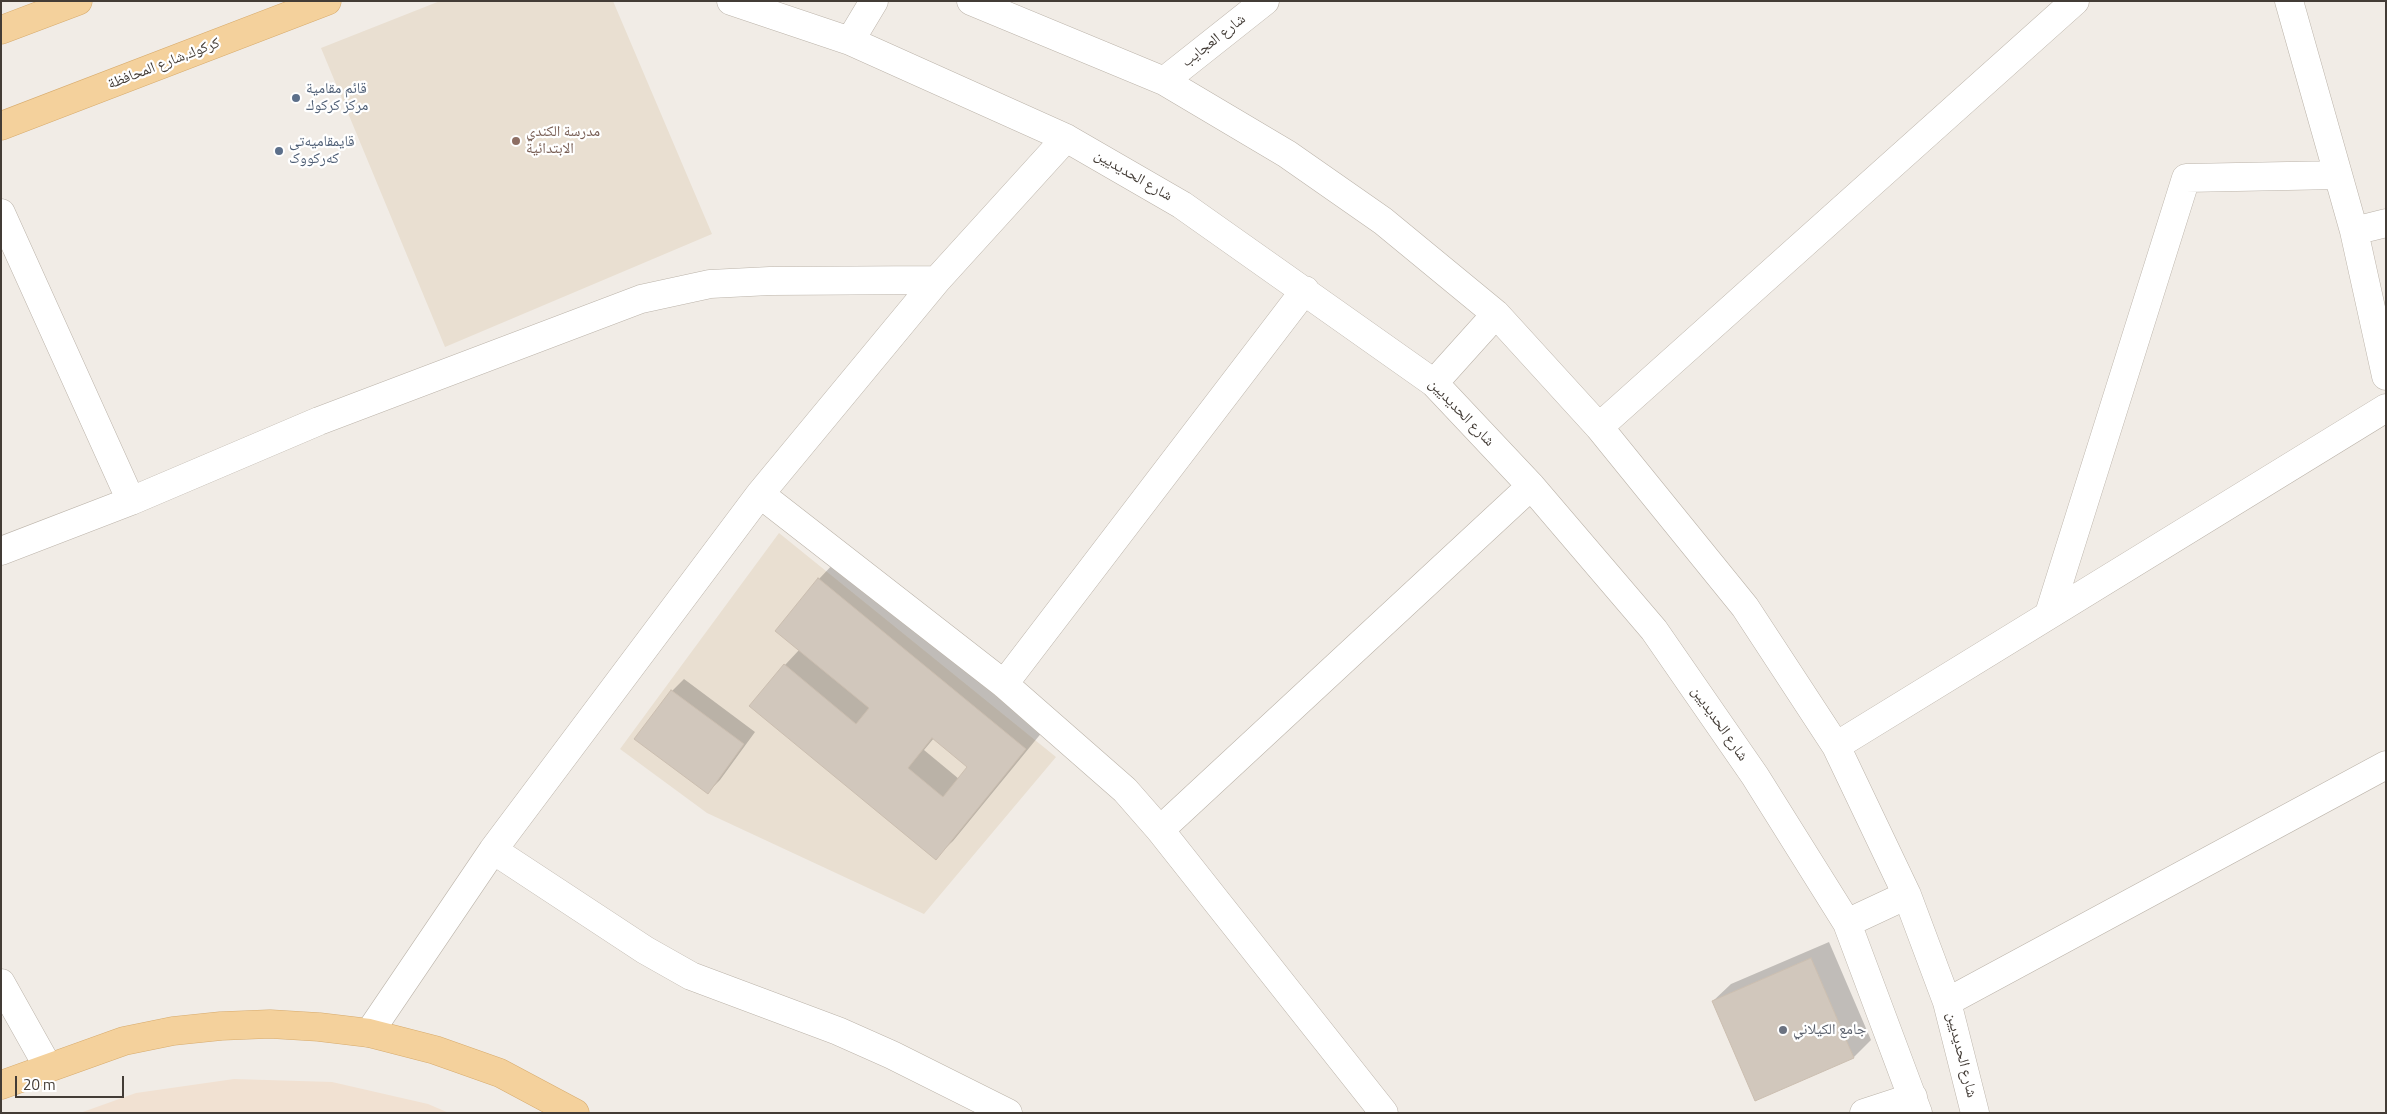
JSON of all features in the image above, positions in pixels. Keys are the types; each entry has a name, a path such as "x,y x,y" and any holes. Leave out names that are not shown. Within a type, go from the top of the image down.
{"main road":[{"path":"1,30 78,1"},
{"name":"كركوك,شارع المحافظة","path":"1,126 327,1"},
{"path":"1,1086 48,1067 124,1041 172,1031 270,1024 319,1027 368,1034 435,1050 500,1073 576,1113"}],"street":[{"name":"شارع الحديديين","path":"731,1 850,41 1066,138 1182,205 1305,290 1434,383 1531,486 1654,630 1755,776 1847,923 1915,1105"},
{"path":"850,41 874,1"},
{"name":"شارع الحديديين","path":"971,1 1164,81 1287,154 1384,221 1496,314 1599,427 1745,608 1836,746 1907,895 1947,1002 1976,1113"},
{"name":"شارع العجايب","path":"1164,81 1265,1"},
{"path":"1599,427 2075,1"},
{"path":"2290,1 2354,231 2386,376"},
{"path":"368,1034 493,850 760,494 937,280 1066,138"},
{"path":"2048,614 2186,178 2338,174"},
{"path":"1,213 131,501"},
{"path":"2354,231 2386,224"},
{"path":"1,551 131,501 319,421 641,299 710,284 770,281 937,280"},
{"path":"1004,684 1305,290"},
{"path":"1434,383 1496,314"},
{"path":"1836,746 2386,408"},
{"path":"1160,830 1531,486"},
{"path":"760,494 1004,684 1125,790 1160,830 1384,1113"},
{"path":"1947,1002 2386,765"},
{"path":"493,850 646,950 691,976 838,1031 892,1055 1008,1113"},
{"path":"1847,923 1907,895"},
{"path":"1,983 48,1067"},
{"path":"1864,1113 1915,1105"}],"shaded area":[{"name":"مدرسة الكندي الابتدائية","path":"440,1 613,1 712,234 445,347 321,48"},
{"path":"779,533 1056,757 924,914 707,813 620,749"},
{"path":"234,1079 332,1082 428,1104 449,1113 80,1113 136,1093"}],"building":[{"path":"818,578 1026,749 936,860 749,706 784,664 856,724 869,708 775,631","holes":["932,738 967,767 943,797 908,768"]},
{"path":"671,690 744,744 708,794 634,739"},
{"name":"جامع الكيلاني","path":"1811,958 1854,1058 1755,1101 1712,1001"}],"place":[{"name":"قائم مقامية مركز كركوك","path":"296,98"},
{"name":"مدرسة الكندي الابتدائية","path":"516,141"},
{"name":"قایمقامیەتی کەرکووک","path":"279,151"},
{"name":"جامع الكيلاني","path":"1783,1030"}]}
